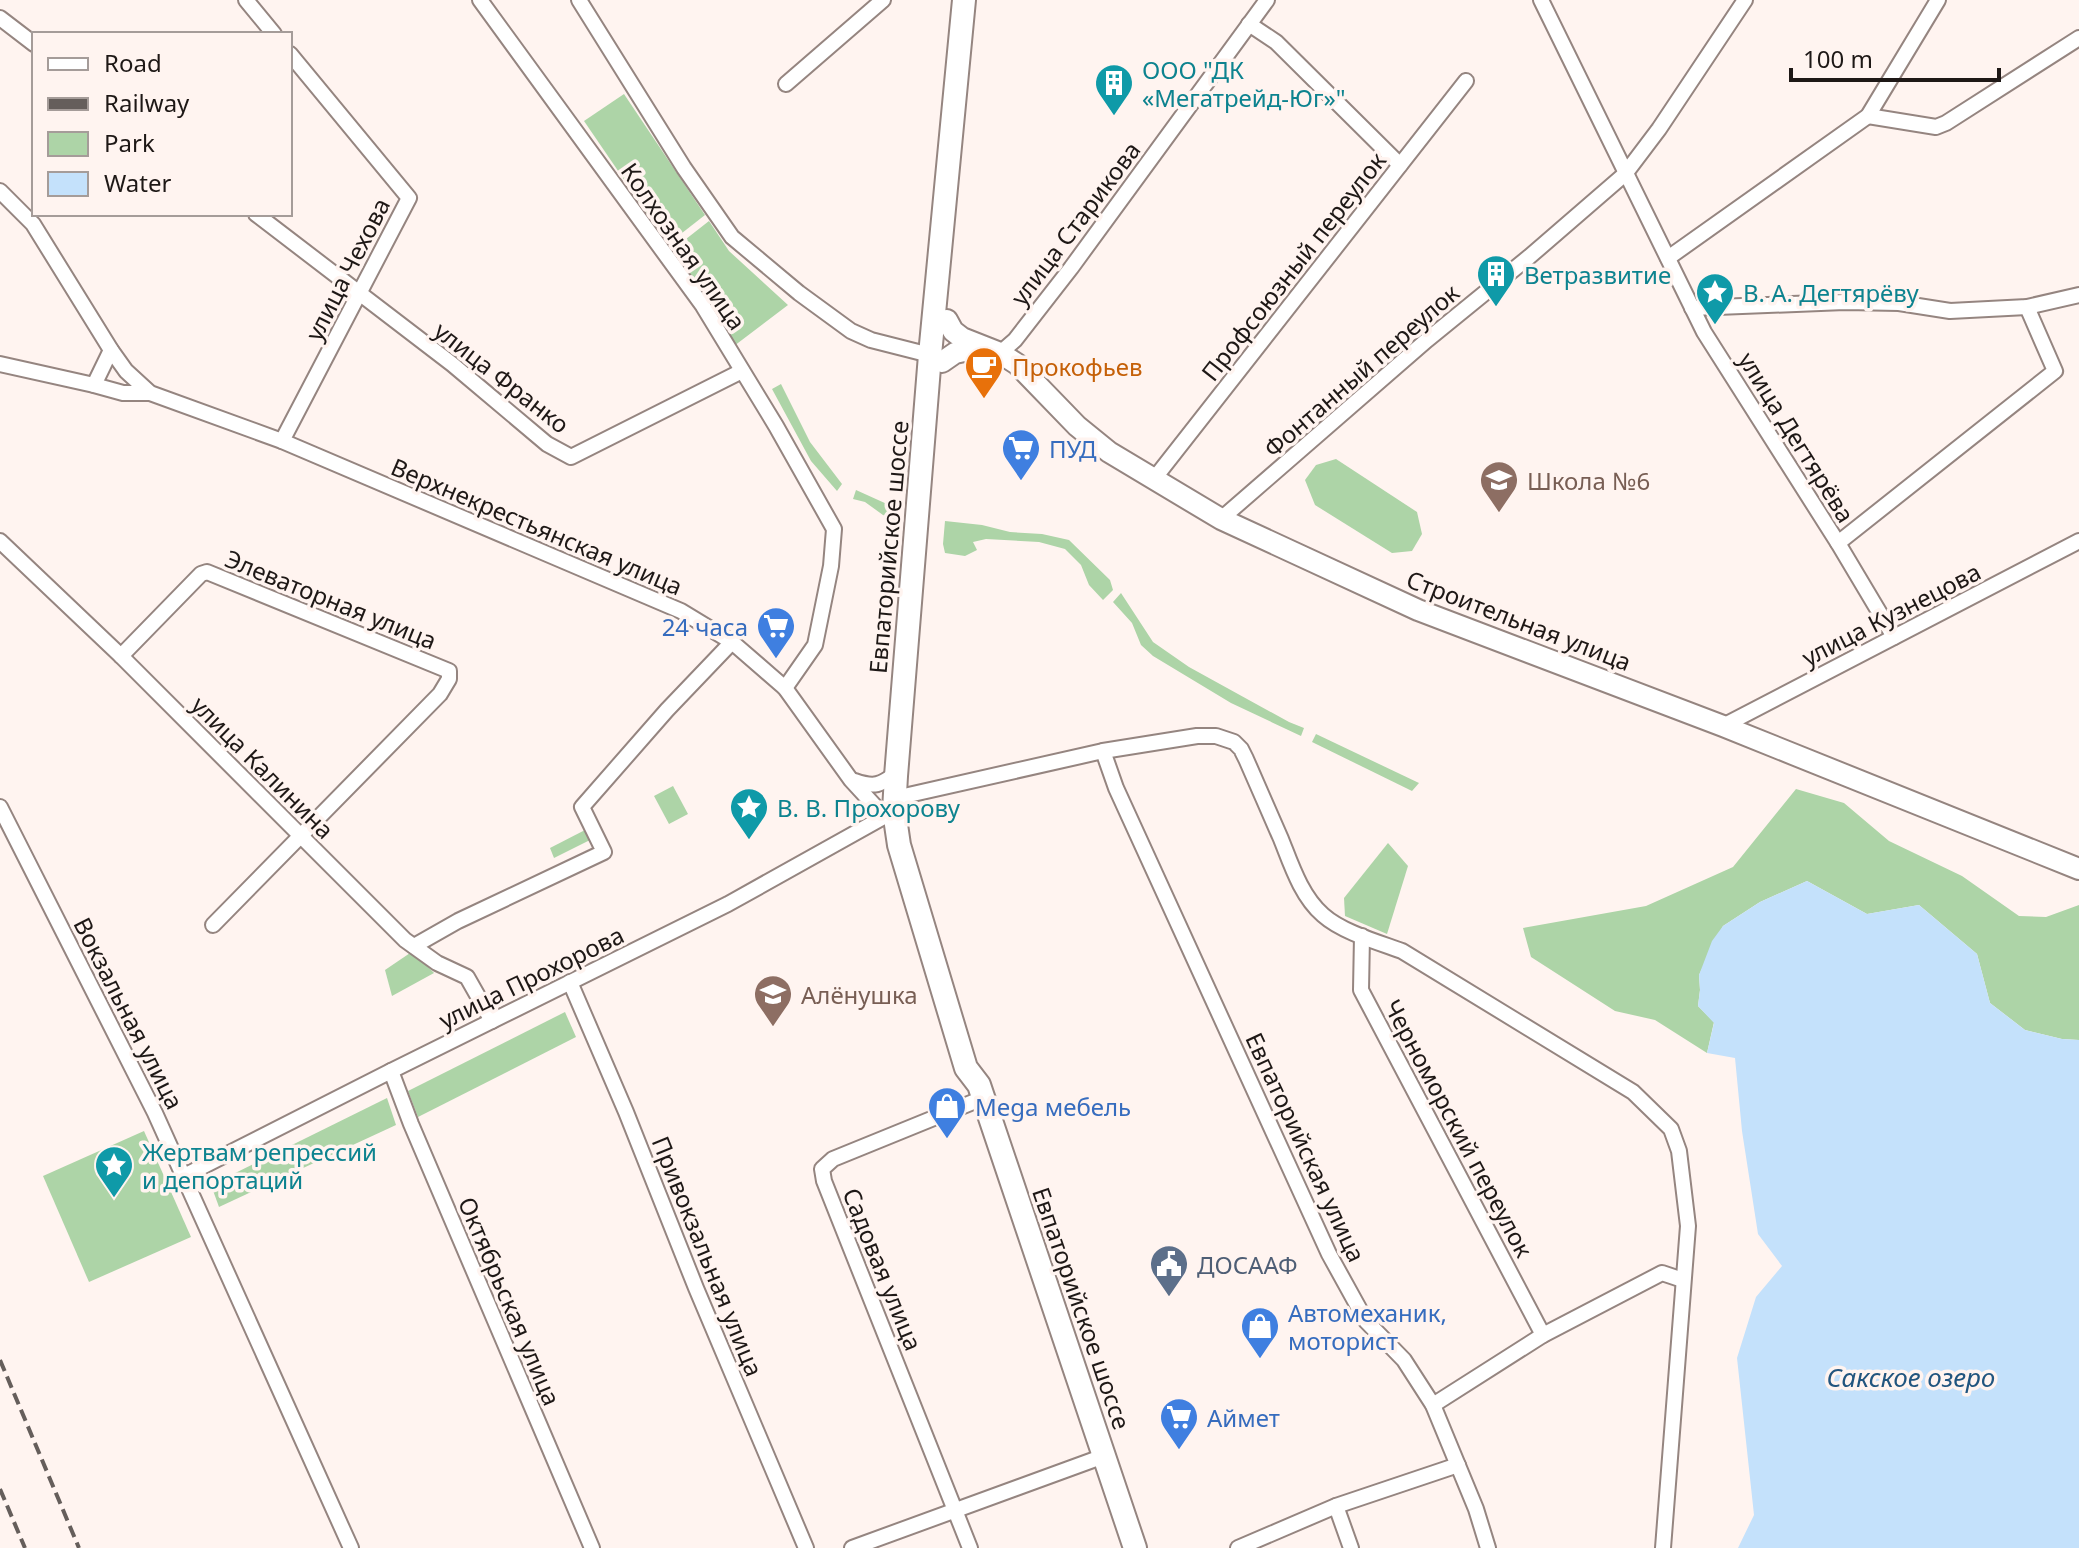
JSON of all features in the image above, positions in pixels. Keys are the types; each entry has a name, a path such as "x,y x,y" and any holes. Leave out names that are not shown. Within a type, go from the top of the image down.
{"main road":[{"name":"Евпаторийское шоссе","path":"894,808 908,728 964,0"},
{"name":"Евпаторийское шоссе","path":"977,0 947,320 936,358 894,808 909,842 979,1062 981,1092 1135,1548"}],"street":[{"path":"246,0 272,32"},
{"name":"Колхозная улица","path":"480,0 703,306 834,529 831,566 815,645 785,688"},
{"name":"Колхозная улица","path":"579,0 684,168 732,237 799,293 851,331 871,340 936,358"},
{"path":"786,84 883,0"},
{"name":"улица Старикова","path":"991,350 1015,340 1267,0"},
{"name":"улица Дегтярёва","path":"1541,0 1704,332 1894,637"},
{"name":"Фонтанный переулок","path":"1221,519 1625,174 1659,129 1745,0"},
{"path":"1668,258 1868,116 1938,0"},
{"path":"0,18 32,42"},
{"path":"1249,24 1276,42 1400,165"},
{"path":"1868,116 1936,127 2079,38"},
{"name":"улица Чехова","path":"282,441 409,198 292,56"},
{"name":"Профсоюзный переулок","path":"1154,479 1466,81"},
{"name":"Верхнекрестьянская улица","path":"0,191 33,224 111,350 126,371 150,393"},
{"name":"улица Франко","path":"259,216 452,364 547,444 571,457 739,366"},
{"path":"1692,308 1845,302 1899,303 1950,311 2027,307 2079,295"},
{"path":"1838,543 2055,371 2027,307"},
{"name":"Строительная улица","path":"947,320 953,331 962,338 1017,364 1077,426 1109,452 1221,519 1418,610 1723,726 2079,869"},
{"path":"936,358 965,349 991,350"},
{"path":"94,385 111,350"},
{"name":"Верхнекрестьянская улица","path":"0,364 123,393 150,393 282,441 681,611 732,642 785,688 851,780 894,808"},
{"name":"улица Калинина","path":"0,541 121,656 405,940 437,963 467,977 492,1021"},
{"name":"улица Кузнецова","path":"1723,726 2079,541"},
{"name":"Элеваторная улица","path":"121,656 201,574 207,572 449,671 449,679 440,694 213,925"},
{"path":"414,946 458,921 604,852 582,807 732,642"},
{"name":"улица Прохорова","path":"184,1176 728,904 894,808 1103,751 1197,736 1216,736 1234,742 1246,759 1296,876 1309,898 1330,920 1362,936"},
{"name":"Евпаторийская улица","path":"1103,751 1116,788 1329,1254 1366,1321 1404,1360 1433,1405 1476,1509 1488,1548"},
{"path":"851,780 870,787 897,773"},
{"name":"Вокзальная улица","path":"0,807 155,1113 351,1548"},
{"path":"1362,936 1402,951 1633,1092 1671,1129 1679,1151 1688,1226 1663,1548"},
{"name":"Черноморский переулок","path":"1362,936 1361,990 1543,1335"},
{"name":"Привокзальная улица","path":"570,982 806,1548"},
{"name":"Октябрьская улица","path":"391,1071 417,1139 592,1548"},
{"name":"Садовая улица","path":"970,1548 824,1181 822,1169 833,1159 981,1092"},
{"path":"1433,1405 1543,1335 1662,1273 1683,1280"},
{"path":"852,1548 1104,1456"},
{"path":"1238,1548 1336,1506 1458,1465"},
{"path":"1336,1506 1351,1548"}],"green space":[{"path":"624,94 705,215 668,244 584,121"},
{"path":"709,221 729,251 788,305 734,346 672,250"},
{"path":"781,384 810,442 842,484 837,491 811,461 772,389"},
{"path":"1336,459 1417,512 1422,534 1412,551 1392,553 1315,505 1305,480 1316,465"},
{"path":"856,490 898,509 897,521 865,502 853,499"},
{"path":"945,521 1069,540 1110,580 1113,590 1103,600 1089,585 1081,565 1065,549 1039,542 986,539 973,542 977,550 965,556 945,553"},
{"path":"1121,593 1153,642 1189,667 1304,728 1301,736 1231,703 1153,656 1141,645 1132,623 1113,602"},
{"path":"1316,734 1419,783 1412,791 1312,742"},
{"path":"673,786 688,814 669,824 654,796"},
{"path":"1796,789 1844,803 1889,841 1962,876 2019,916 2046,917 2079,905 2079,1040 2025,1030 1990,1003 1977,954 1919,905 1867,914 1807,881 1760,902 1723,926 1699,975 1698,1006 1714,1022 1707,1053 1655,1020 1615,1011 1531,957 1523,928 1646,906 1733,867"},
{"path":"585,830 590,840 554,858 550,848"},
{"path":"1388,843 1408,866 1387,934 1345,916 1344,898"},
{"path":"413,951 434,973 392,996 385,970"},
{"path":"565,1012 576,1037 418,1117 408,1091"},
{"path":"387,1098 396,1125 219,1207 211,1185"},
{"path":"144,1131 191,1237 89,1282 43,1176"}],"water":[{"name":"Сакское озеро","path":"1807,881 1867,914 1919,905 1977,954 1990,1003 2025,1030 2079,1040 2079,1548 1738,1548 1754,1515 1737,1358 1756,1297 1782,1266 1758,1234 1742,1131 1735,1058 1707,1053 1714,1023 1698,1006 1699,975 1712,941 1723,926 1760,902"}],"railway":[{"path":"0,1360 79,1548"},
{"path":"0,1489 25,1548"}],"place":[{"name":"ООО \"ДК «Мегатрейд-Юг»\"","path":"1114,117"},
{"name":"Ветразвитие","path":"1496,308"},
{"name":"В. А. Дегтярёву","path":"1715,326"},
{"name":"Прокофьев","path":"984,400"},
{"name":"ПУД","path":"1021,482"},
{"name":"Школа №6","path":"1499,514"},
{"name":"24 часа","path":"776,660"},
{"name":"В. В. Прохорову","path":"749,841"},
{"name":"Алёнушка","path":"773,1028"},
{"name":"Mega мебель","path":"947,1140"},
{"name":"Жертвам репрессий и депортаций","path":"114,1199"},
{"name":"ДОСААФ","path":"1169,1298"},
{"name":"Автомеханик, моторист","path":"1260,1360"},
{"name":"Аймет","path":"1179,1451"}]}
